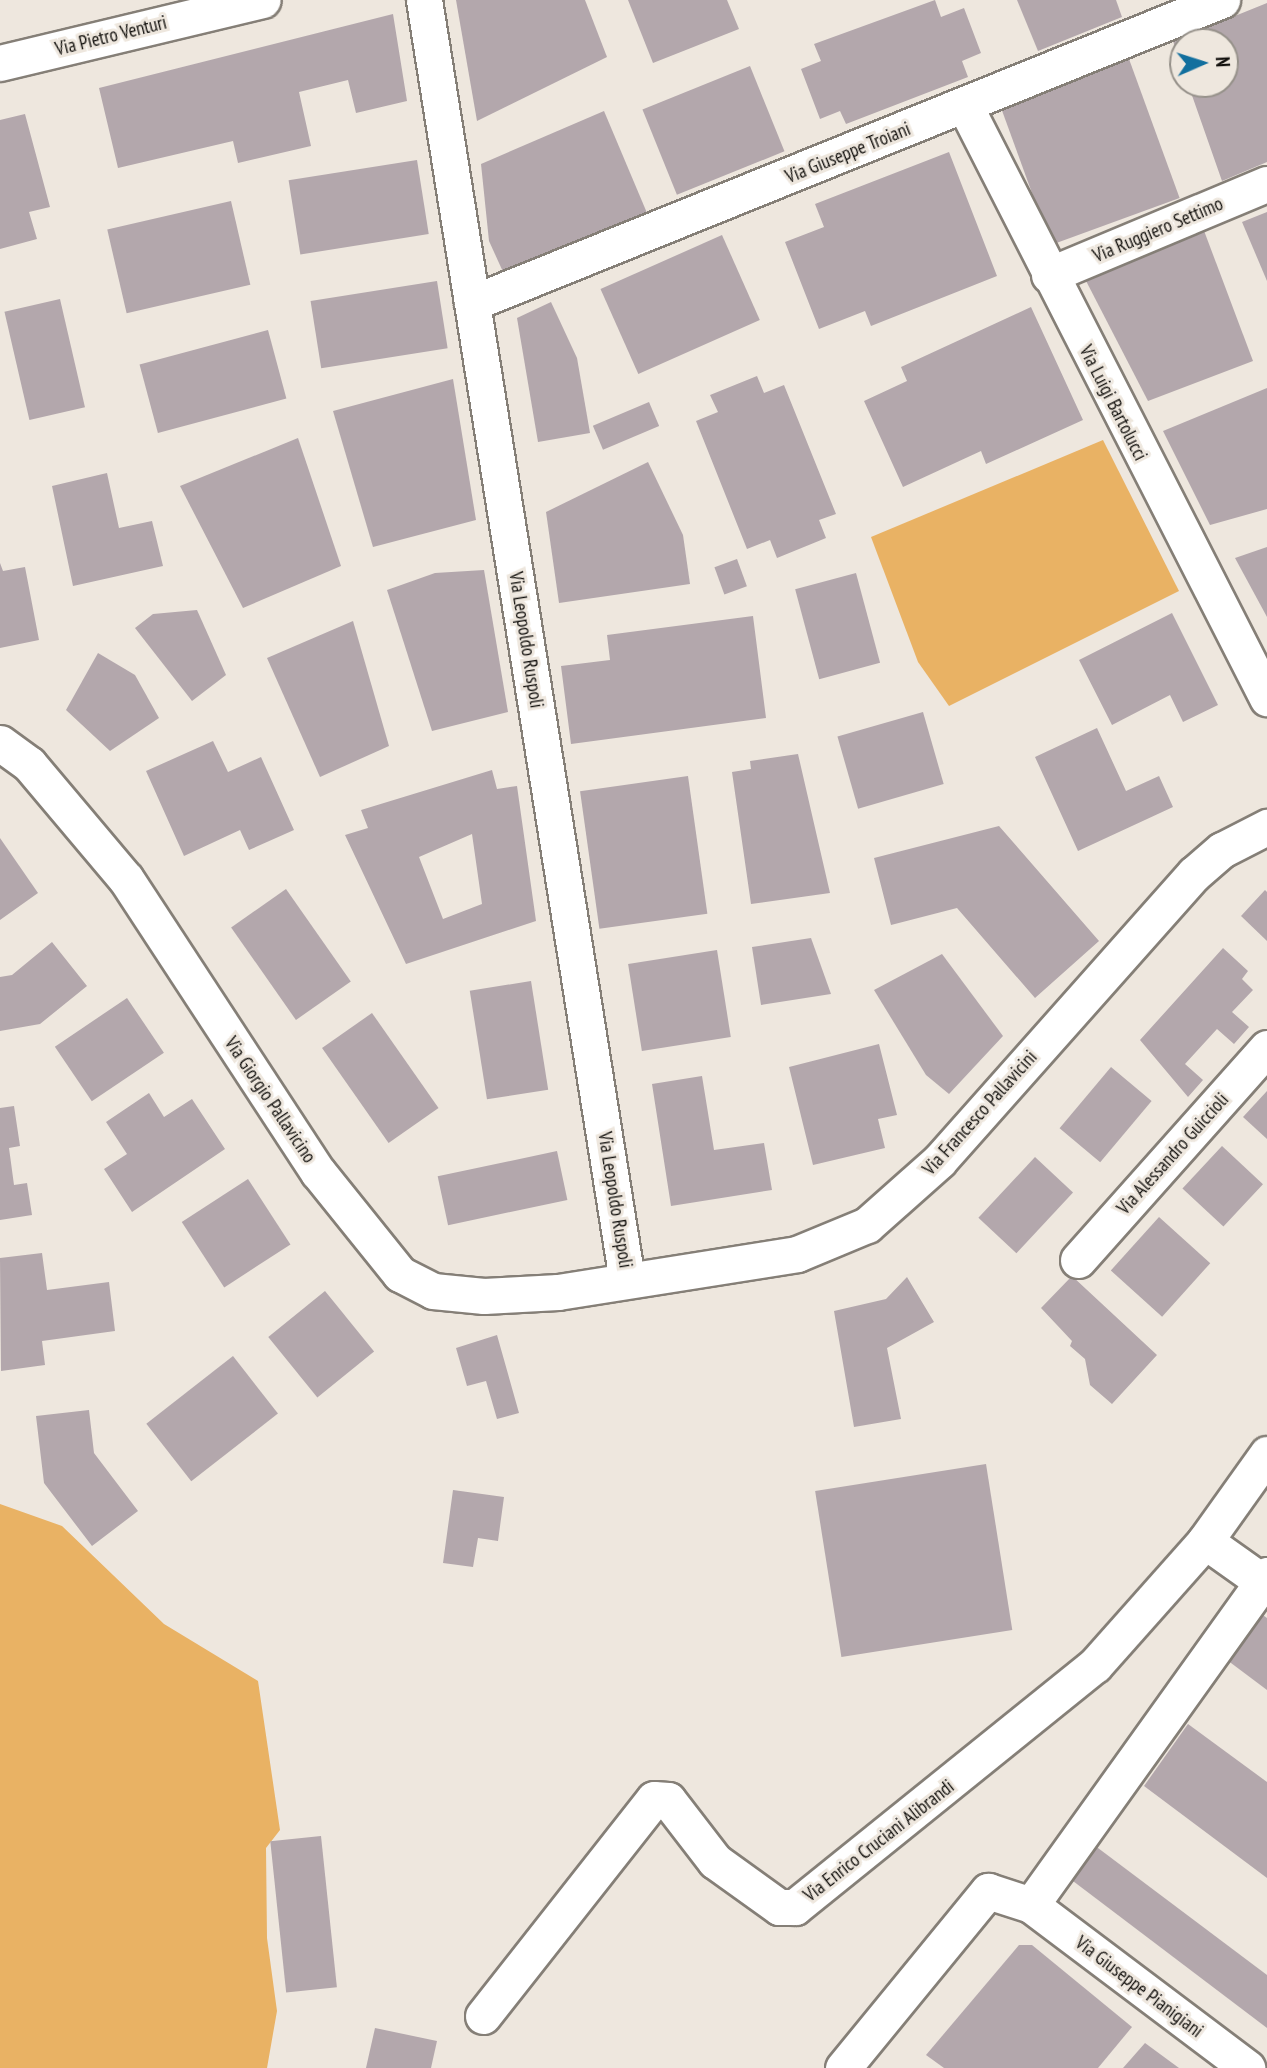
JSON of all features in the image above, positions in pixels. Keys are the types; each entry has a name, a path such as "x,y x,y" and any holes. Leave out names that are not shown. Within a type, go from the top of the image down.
{"street":[{"name":"Via Pietro Venturi","path":"0,63 163,11 263,0"},
{"name":"Via Leopoldo Ruspoli","path":"424,0 627,1280"},
{"name":"Via Giuseppe Troiani","path":"472,303 1222,0"},
{"name":"Via Luigi Bartolucci","path":"965,106 1267,698"},
{"name":"Via Ruggiero Settimo","path":"1049,275 1267,184"},
{"name":"Via Giorgio Pallavicino","path":"0,743 29,764 126,879 318,1172 400,1274 433,1291 519,1297 627,1280"},
{"name":"Via Francesco Pallavicini","path":"627,1280 797,1254 867,1225 939,1161 1194,874 1222,850 1267,827"},
{"name":"Via Alessandro Guiccioli","path":"1078,1260 1267,1048"},
{"name":"Via Enrico Cruciani Alibrandi","path":"483,2016 654,1799 668,1800 715,1861 779,1908 795,1907 1095,1665 1205,1541 1267,1454"},
{"path":"842,2068 988,1891 1031,1905 1266,1580 1205,1541"},
{"name":"Via Giuseppe Pianigiani","path":"1031,1905 1247,2068"}],"shaded area":[{"path":"1103,440 1179,591 949,706 918,662 871,537"},
{"path":"0,1504 62,1526 164,1624 258,1681 280,1830 266,1848 267,1938 277,2011 267,2068 0,2068"}],"building":[{"path":"456,0 585,0 607,57 477,121"},
{"path":"628,0 727,0 739,29 653,63"},
{"path":"935,0 941,17 964,8 981,53 962,61 968,77 846,124 840,111 820,119 801,69 821,61 814,44"},
{"path":"1017,0 1116,0 1122,17 1038,51"},
{"path":"1267,3 1267,162 1222,181 1193,98 1239,98 1239,28 1205,28"},
{"path":"393,14 407,101 356,113 348,80 299,92 311,146 238,163 233,141 118,168 99,88"},
{"path":"1129,59 1180,198 1051,245 1000,106"},
{"path":"750,66 784,151 677,195 642,109"},
{"path":"604,111 647,213 504,274 489,241 481,164"},
{"path":"25,114 50,207 29,212 37,239 0,249 0,120"},
{"path":"949,152 997,276 871,326 865,311 819,329 785,242 824,227 815,204"},
{"path":"417,160 429,234 300,254 289,180"},
{"path":"231,201 250,285 127,313 107,230"},
{"path":"1267,212 1267,281 1242,222"},
{"path":"1203,228 1253,361 1148,401 1084,277"},
{"path":"722,235 760,320 638,374 600,289"},
{"path":"437,281 448,348 321,368 311,301"},
{"path":"60,299 85,407 29,420 4,312"},
{"path":"551,302 577,358 590,433 538,442 517,318"},
{"path":"1031,307 1083,420 986,464 981,451 903,487 864,401 907,381 901,367"},
{"path":"268,330 286,399 158,433 140,364"},
{"path":"757,376 764,393 784,385 836,514 819,520 826,538 777,558 770,540 747,549 696,421 718,412 710,395"},
{"path":"453,379 476,520 373,547 333,411"},
{"path":"1267,388 1267,509 1210,525 1163,431"},
{"path":"649,402 659,426 603,450 593,426"},
{"path":"298,438 341,566 243,608 180,486"},
{"path":"648,462 683,535 690,584 559,603 546,512"},
{"path":"107,473 119,528 152,521 163,566 73,586 52,486"},
{"path":"1267,547 1267,617 1235,558"},
{"path":"737,559 747,586 724,594 714,567"},
{"path":"0,563 3,571 25,567 39,640 0,648"},
{"path":"484,570 508,712 432,731 387,590 435,573"},
{"path":"856,573 880,663 819,679 795,589"},
{"path":"197,610 226,675 192,701 135,628 153,614"},
{"path":"1172,613 1218,705 1183,722 1170,695 1112,725 1079,660"},
{"path":"753,616 766,718 571,744 561,666 610,660 607,635"},
{"path":"353,621 389,746 320,777 267,658"},
{"path":"98,653 135,675 159,718 110,751 66,710"},
{"path":"923,712 944,784 858,809 837,737"},
{"path":"1097,728 1126,791 1159,776 1173,807 1078,851 1035,757"},
{"path":"213,741 228,772 261,757 294,830 249,850 240,830 184,856 146,771"},
{"path":"798,754 830,893 751,904 732,772 751,769 750,761"},
{"path":"492,770 497,789 517,786 536,921 406,964 345,835 368,828 361,810","holes":["472,834 482,904 443,919 419,857"]},
{"path":"688,776 707,914 599,929 580,791"},
{"path":"999,826 1099,941 1035,998 957,908 891,925 874,858"},
{"path":"0,838 38,893 0,920"},
{"path":"286,889 351,982 296,1020 231,927"},
{"path":"1265,890 1267,892 1267,941 1241,916"},
{"path":"811,938 831,994 761,1005 752,947"},
{"path":"52,942 87,986 40,1024 0,1031 0,977 12,975"},
{"path":"1223,948 1248,971 1242,979 1253,990 1232,1012 1249,1027 1234,1044 1217,1029 1185,1064 1203,1080 1188,1097 1140,1040"},
{"path":"717,950 731,1037 642,1051 628,964"},
{"path":"942,954 1003,1036 949,1094 926,1075 874,990"},
{"path":"531,981 548,1090 487,1099 470,991"},
{"path":"127,998 164,1053 92,1101 55,1047"},
{"path":"372,1013 439,1108 389,1143 322,1048"},
{"path":"879,1044 897,1115 878,1119 885,1148 813,1165 789,1067"},
{"path":"1111,1067 1152,1101 1100,1162 1060,1128"},
{"path":"702,1076 714,1150 764,1143 772,1190 671,1206 652,1084"},
{"path":"1267,1091 1267,1139 1243,1117"},
{"path":"149,1093 164,1117 192,1099 225,1149 132,1212 104,1169 127,1154 106,1122"},
{"path":"14,1106 20,1146 9,1148 14,1185 27,1183 32,1215 0,1220 0,1108"},
{"path":"1222,1146 1263,1184 1223,1227 1182,1188"},
{"path":"557,1151 567,1200 448,1225 438,1176"},
{"path":"1035,1157 1073,1192 1016,1253 978,1218"},
{"path":"248,1179 290,1244 224,1287 182,1222"},
{"path":"1159,1217 1210,1263 1162,1317 1111,1271"},
{"path":"42,1253 47,1290 109,1282 115,1331 42,1341 45,1365 1,1371 0,1258"},
{"path":"1072,1276 1157,1355 1112,1404 1090,1385 1085,1359 1070,1346 1072,1341 1041,1308"},
{"path":"907,1277 934,1322 887,1348 901,1419 854,1427 834,1311 886,1299"},
{"path":"325,1291 374,1352 317,1398 268,1337"},
{"path":"497,1335 519,1413 497,1419 486,1381 467,1386 456,1348"},
{"path":"233,1356 278,1414 191,1481 146,1424"},
{"path":"89,1410 94,1453 138,1511 92,1546 44,1483 36,1416"},
{"path":"986,1464 1012,1630 841,1657 815,1491"},
{"path":"453,1490 504,1497 498,1541 478,1538 473,1567 443,1563"},
{"path":"1260,1613 1267,1618 1267,1690 1227,1660"},
{"path":"1188,1724 1267,1782 1267,1878 1144,1786"},
{"path":"321,1836 337,1987 286,1992 270,1841"},
{"path":"1094,1845 1267,1975 1267,2028 1069,1878"},
{"path":"1019,1945 1032,1945 1132,2027 1098,2068 944,2068 926,2055"},
{"path":"375,2028 437,2041 431,2068 366,2068"},
{"path":"1145,2043 1179,2068 1123,2068"}]}
